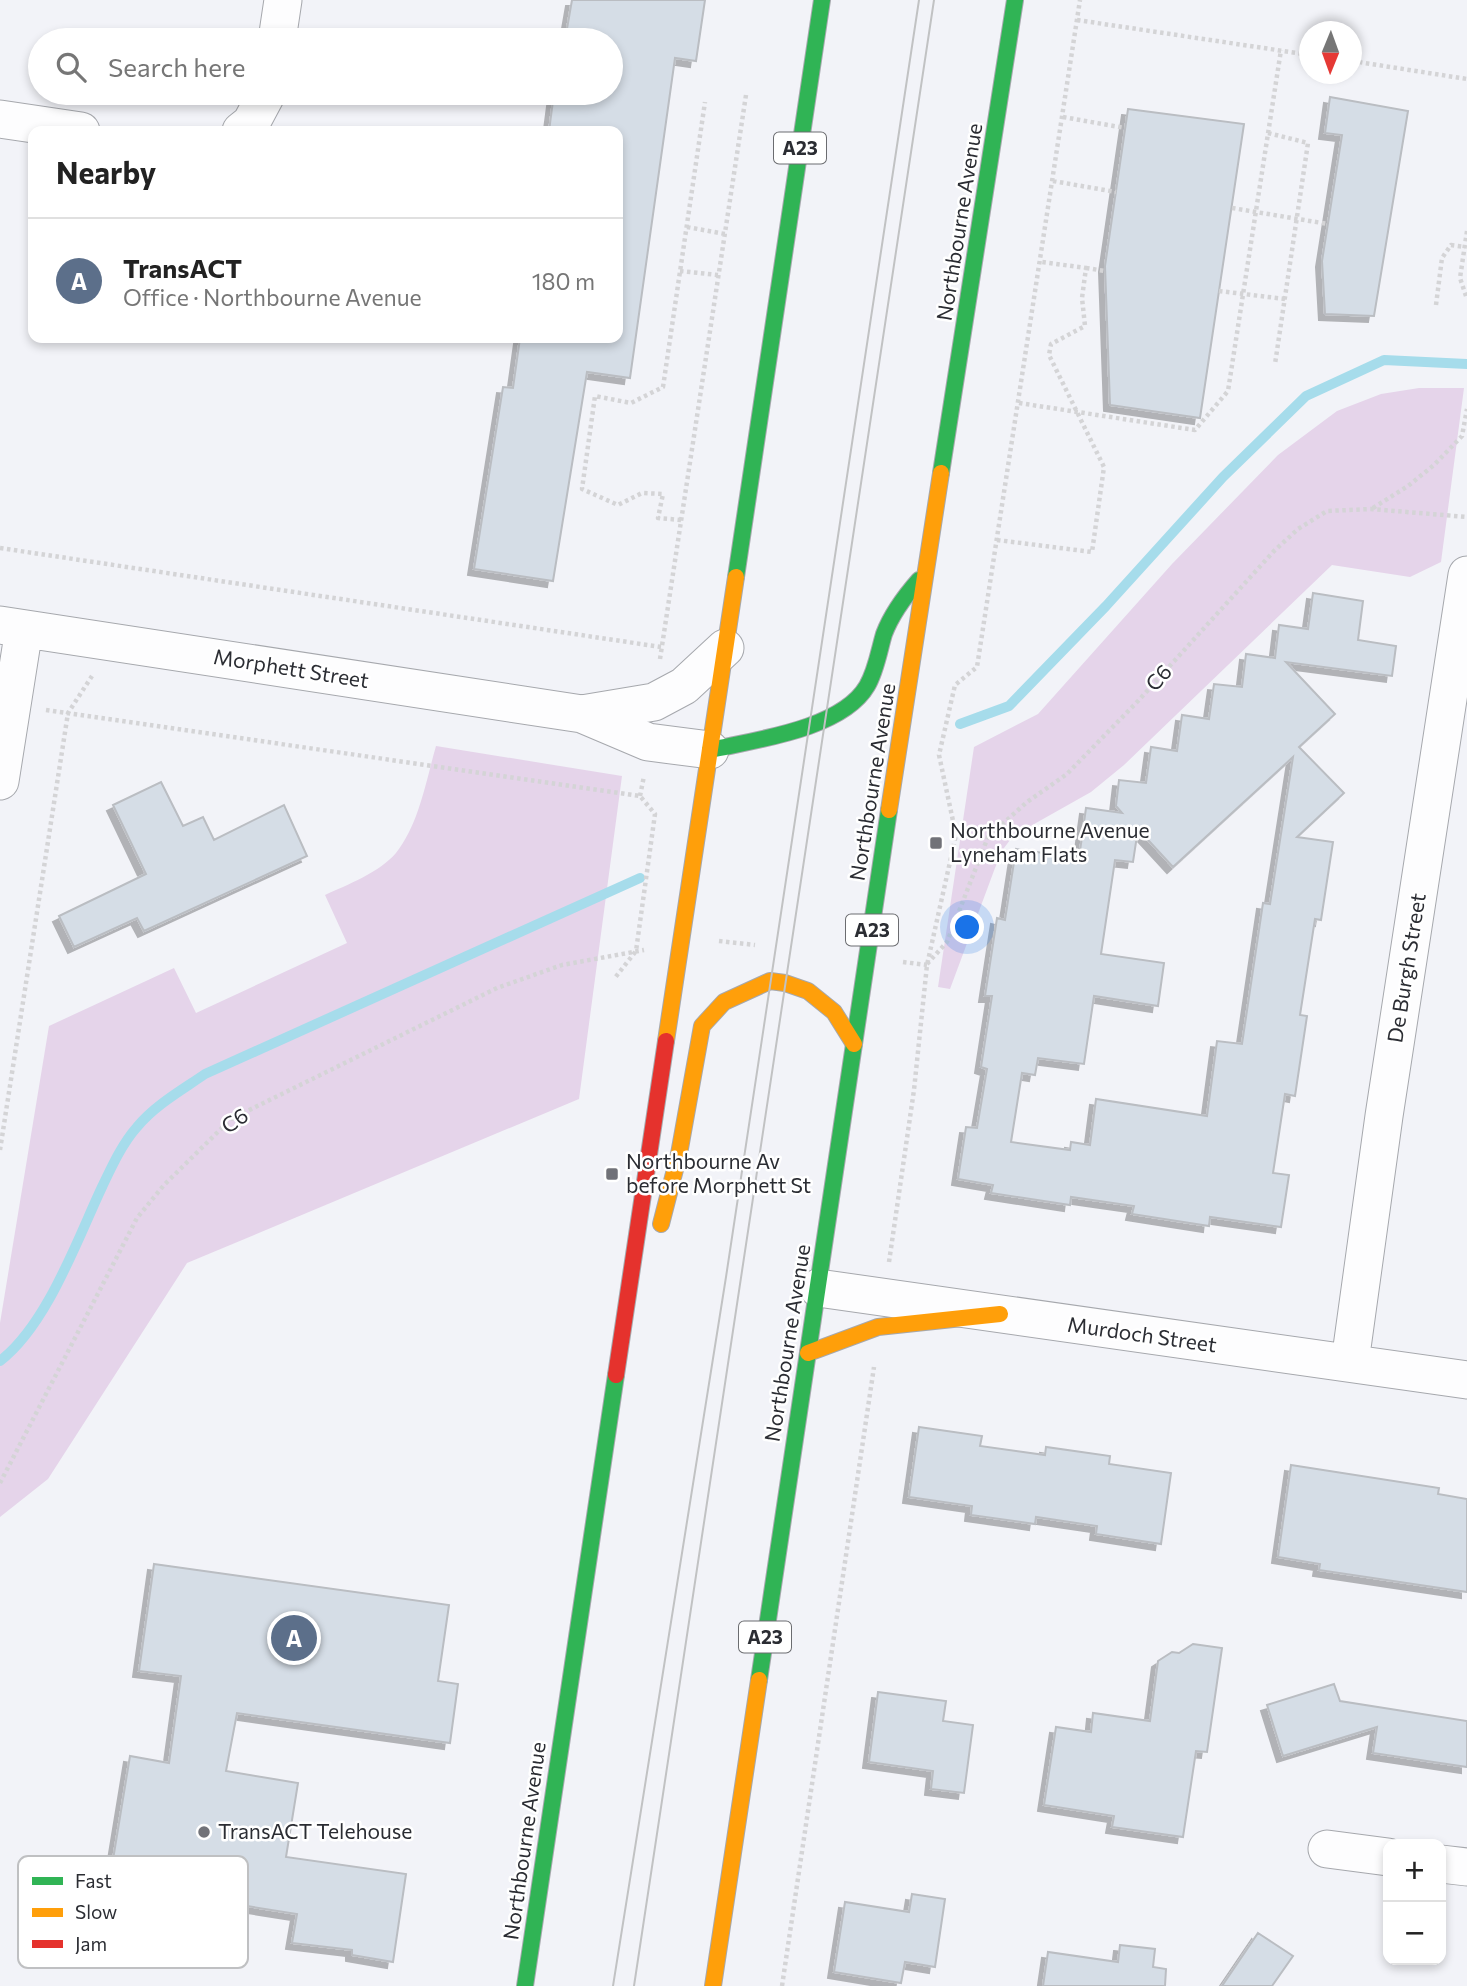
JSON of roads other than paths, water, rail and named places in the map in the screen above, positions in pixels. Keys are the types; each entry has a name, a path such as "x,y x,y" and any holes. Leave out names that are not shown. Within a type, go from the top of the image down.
{"highway":[{"name":"Northbourne Avenue","path":"525,1986 822,0"},
{"name":"Northbourne Avenue","path":"713,1986 925,573 1015,0"},
{"path":"710,750 793,731 825,720 852,704 866,689 897,606 925,573"},
{"path":"655,1246 679,1154 702,1026 724,1002 771,981 785,983 808,991 834,1012 854,1044"},
{"path":"608,1430 645,1285"},
{"path":"808,1353 878,1328 1000,1314"}],"street":[{"path":"279,28 284,0"},
{"path":"247,126 261,105"},
{"path":"0,119 47,126"},
{"name":"De Burgh Street","path":"1350,1362 1384,1116 1467,575"},
{"path":"0,781 12,705 12,627"},
{"name":"Morphett Street","path":"12,627 582,714 648,742 710,750"},
{"name":"Morphett Street","path":"582,714 654,702 684,687 725,648"},
{"name":"Murdoch Street","path":"818,1288 1467,1380"},
{"path":"1327,1849 1383,1856"},
{"path":"1446,1865 1467,1867"}],"waterway":[{"path":"960,724 1009,706 1106,606 1223,477 1306,396 1384,360 1467,364"},
{"path":"0,1361 17,1345 46,1304 122,1148 144,1119 160,1105 205,1074 640,878"}],"tram line":[{"path":"613,1986 726,1277 919,0"},
{"path":"634,1986 934,0"}],"place":[{"name":"Northbourne Avenue Lyneham Flats","path":"936,843"},
{"name":"Northbourne Av before Morphett St","path":"612,1174"},
{"name":"TransACT","path":"294,1638"},
{"name":"TransACT Telehouse","path":"204,1832"}]}
